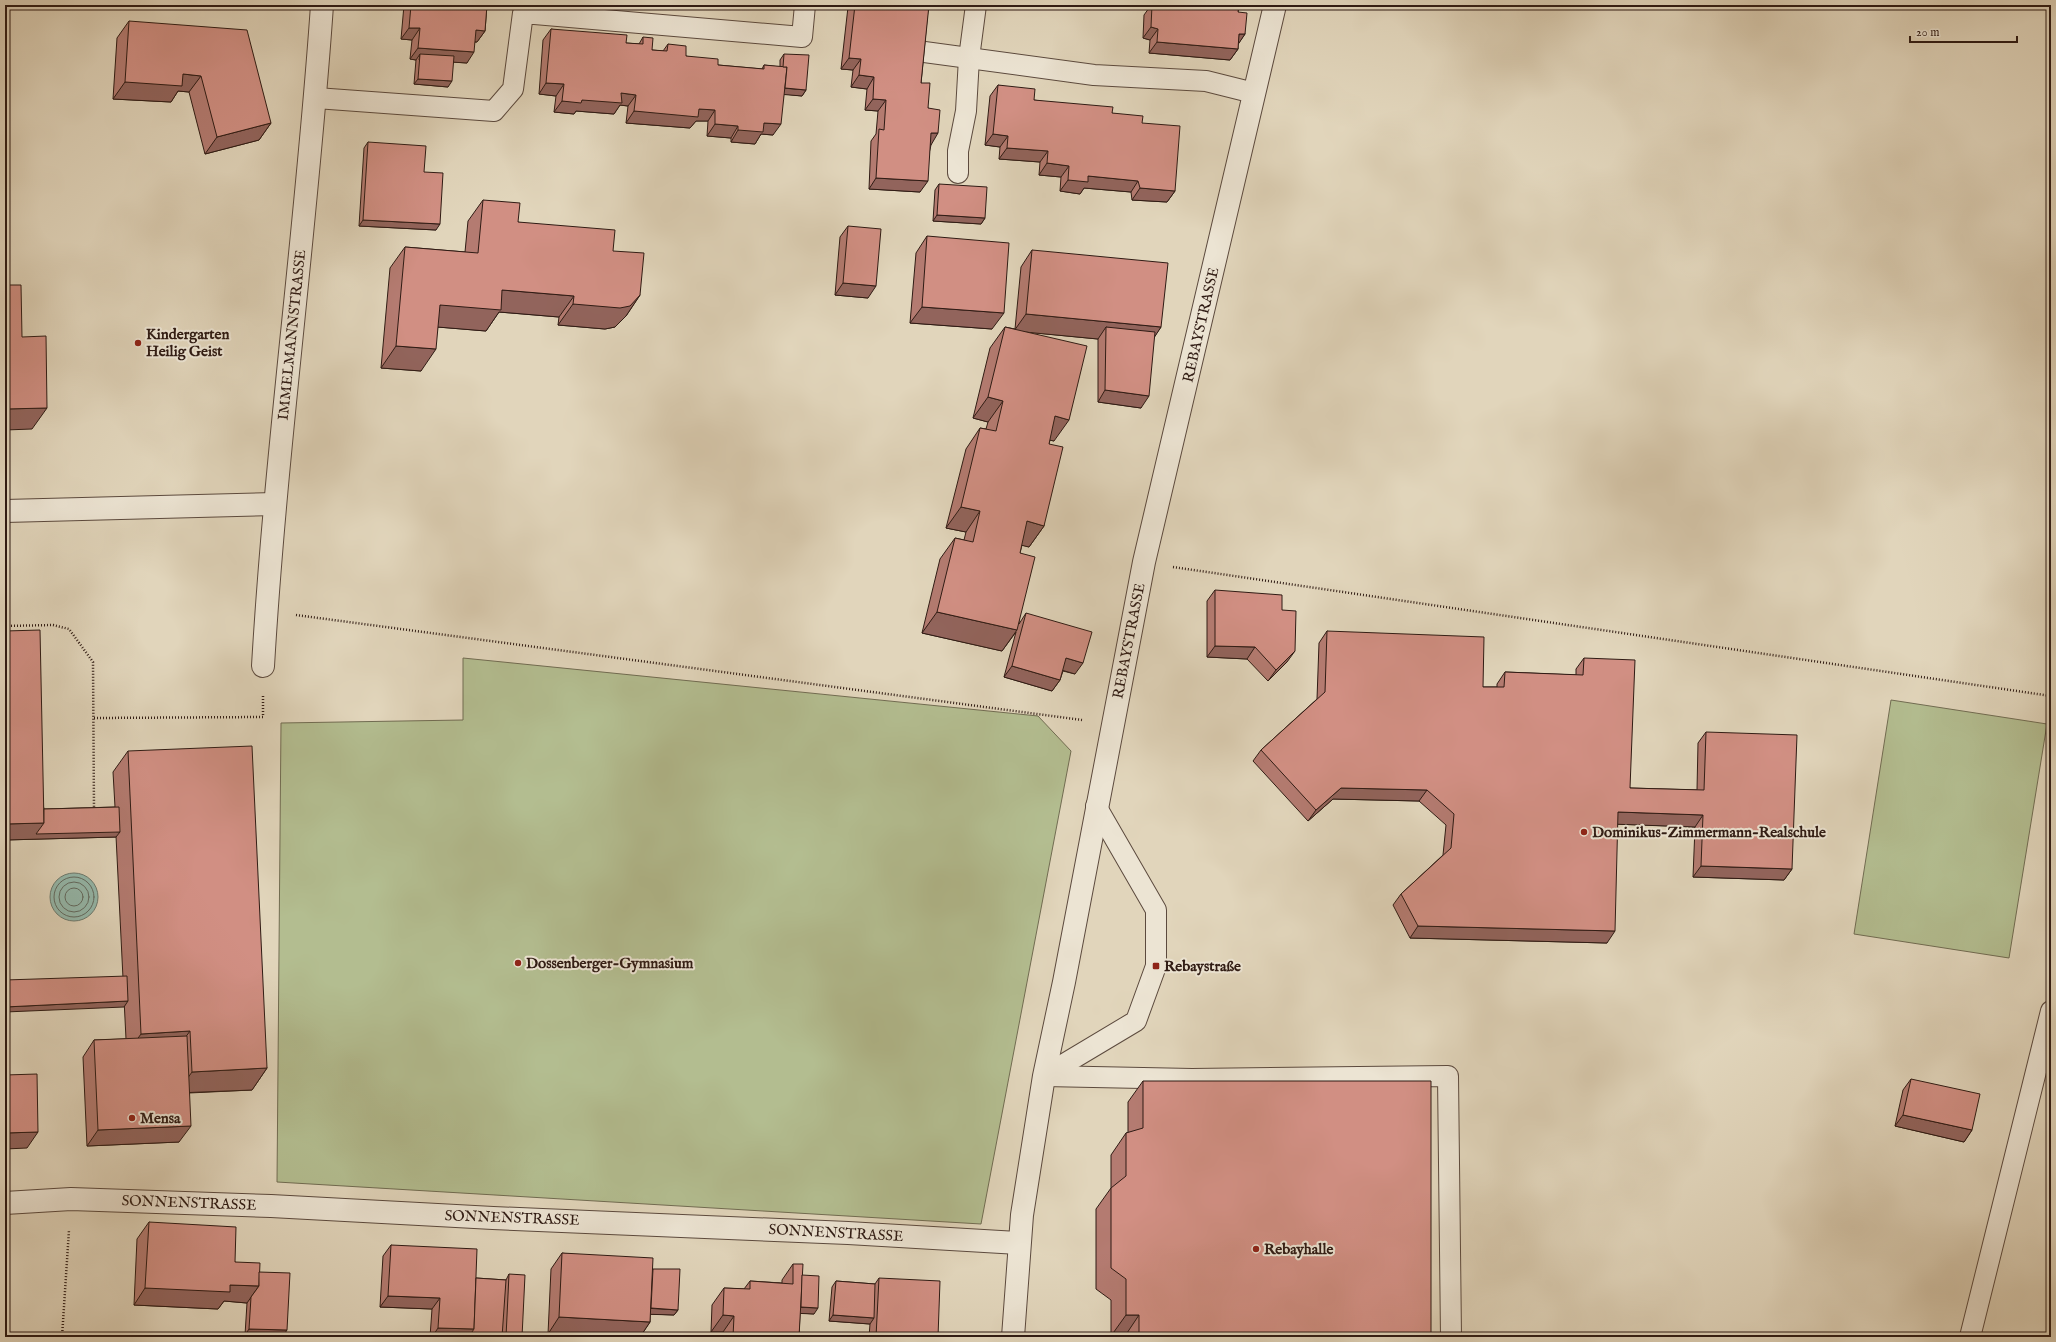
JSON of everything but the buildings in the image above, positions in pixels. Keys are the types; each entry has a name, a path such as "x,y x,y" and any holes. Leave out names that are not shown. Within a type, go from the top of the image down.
{"street":[{"name":"IMMELMANNSTRASSE","path":"263,666 274,504 316,98 322,5"},
{"name":"REBAYSTRASSE","path":"1013,1337 1022,1215 1044,1076 1064,982 1096,806 1144,562 1216,263 1275,5"},
{"path":"5,511 274,504"},
{"name":"SONNENSTRASSE","path":"5,1203 71,1199 271,1206 1019,1243"}],"lane":[{"path":"316,98 494,111 513,89 523,13 802,37 805,5"},
{"path":"958,173 958,151 966,111 976,5"},
{"path":"917,52 1094,75 1206,81 1254,93"},
{"path":"1044,1076 1136,1021 1156,966 1156,910 1096,806"},
{"path":"1970,1337 2051,1011"},
{"path":"1044,1076 1200,1079 1448,1076 1451,1337"}],"path":[{"path":"1144,562 2051,696"},
{"path":"266,611 1113,724"},
{"path":"5,626 53,625 69,629 93,662 94,813"},
{"path":"94,718 263,717 263,666"},
{"path":"62,1337 71,1199"}],"green space":[{"name":"Dossenberger-Gymnasium","path":"463,658 1038,716 1071,751 981,1224 277,1182 281,723 463,720"},
{"path":"1891,700 2047,724 2009,958 1854,934"}],"water":[{"path":"69,873 79,873 91,880 98,892 98,902 91,914 79,921 69,921 61,917 54,910 50,902 50,892 54,884 61,877"}],"place":[{"name":"Kindergarten Heilig Geist","path":"138,343"},
{"name":"Dominikus-Zimmermann-Realschule","path":"1584,832"},
{"name":"Dossenberger-Gymnasium","path":"518,963"},
{"name":"Rebaystraße","path":"1156,966"},
{"name":"Mensa","path":"132,1118"},
{"name":"Rebayhalle","path":"1256,1249"}]}
